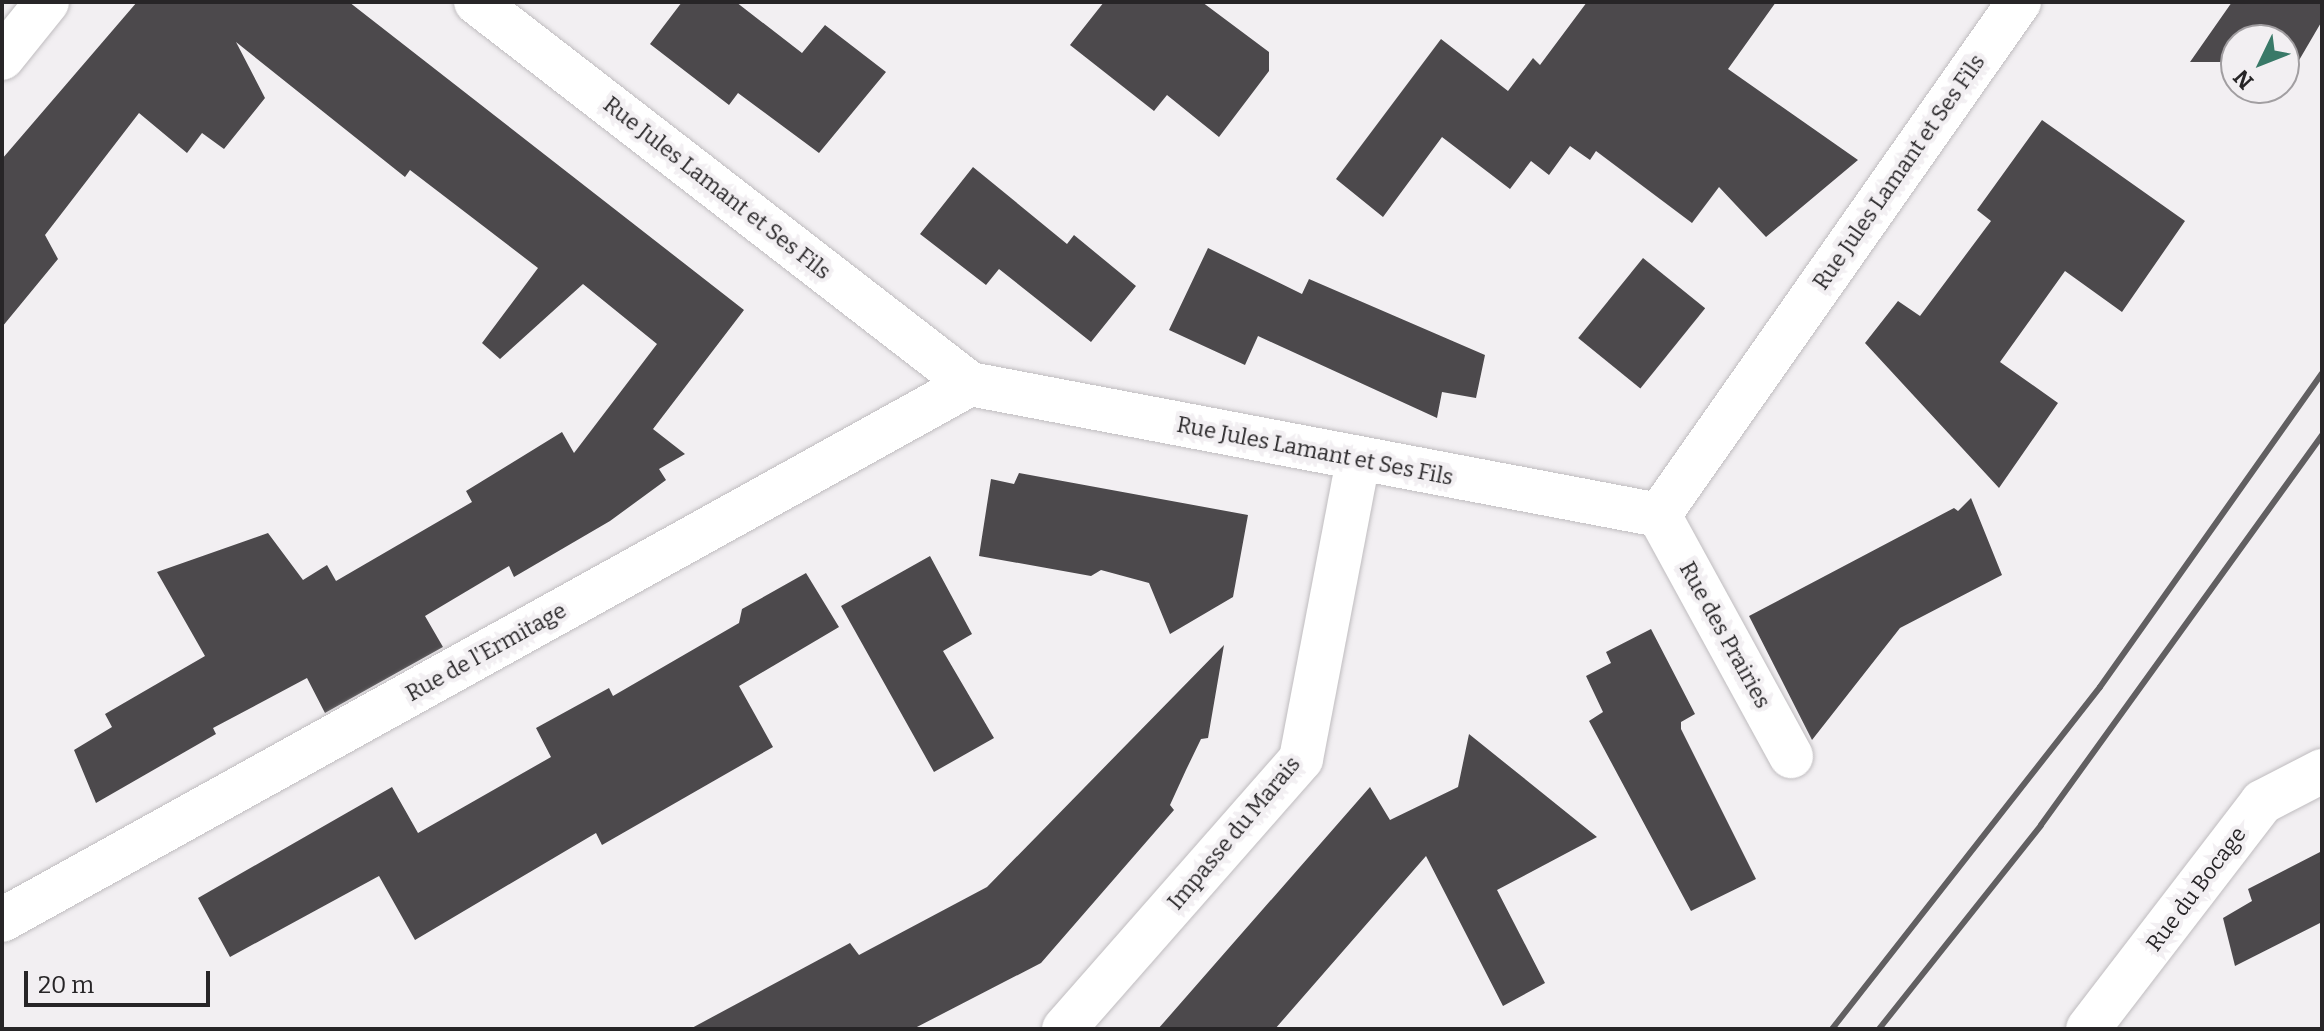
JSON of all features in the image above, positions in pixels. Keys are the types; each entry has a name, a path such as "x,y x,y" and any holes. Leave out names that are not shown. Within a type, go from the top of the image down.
{"street":[{"path":"2,58 47,2"},
{"name":"Rue Jules Lamant et Ses Fils","path":"476,2 970,384 1659,515 2019,2"},
{"name":"Rue de l'Ermitage","path":"2,920 970,384"},
{"name":"Impasse du Marais","path":"1064,1029 1301,759 1358,459"},
{"name":"Rue des Prairies","path":"1659,515 1791,756"},
{"name":"Rue du Bocage","path":"2088,1029 2262,802 2322,771"}],"building":[{"path":"137,2 349,2 744,310 653,429 685,454 659,469 666,480 610,521 514,577 509,566 425,616 443,647 325,713 307,678 213,728 216,734 96,803 74,750 112,727 105,714 205,656 157,572 268,533 303,580 327,565 336,581 472,502 466,491 562,432 574,453 657,344 583,284 500,359 482,343 538,268 410,170 405,177 236,42 265,98 224,149 202,133 187,153 139,113 45,235 58,259 2,327 2,159"},
{"path":"682,2 736,2 802,53 825,25 886,72 819,153 738,93 729,105 650,44"},
{"path":"1104,2 1202,2 1269,52 1269,71 1219,137 1167,95 1154,111 1070,45"},
{"path":"1587,2 1776,2 1728,69 1858,160 1766,237 1719,187 1692,223 1596,151 1590,160 1570,146 1549,175 1531,161 1510,189 1442,137 1383,217 1336,179 1441,39 1508,91 1533,58 1540,65"},
{"path":"2232,2 2322,2 2322,21 2300,59 2300,24 2220,24 2220,62 2190,62"},
{"path":"2042,120 2185,221 2122,312 2065,271 2000,362 2058,403 1999,488 1865,343 1898,301 1920,316 1991,221 1977,210"},
{"path":"973,167 1067,244 1074,235 1136,286 1091,342 999,269 986,285 920,234"},
{"path":"1208,248 1302,294 1309,279 1485,355 1476,398 1442,392 1437,418 1258,336 1245,365 1169,330"},
{"path":"1643,258 1705,308 1640,388 1578,338"},
{"path":"1019,473 1248,515 1233,597 1170,634 1149,583 1101,570 1091,576 979,556 991,479 1014,484"},
{"path":"1971,498 2002,575 1900,628 1812,740 1749,616 1954,508 1958,511"},
{"path":"930,556 972,634 943,651 994,738 934,772 841,606"},
{"path":"806,573 839,627 739,686 773,747 602,845 596,833 415,940 379,876 230,957 198,898 392,787 418,833 551,757 536,728 609,688 613,696 739,623 742,609"},
{"path":"1651,629 1695,714 1681,722 1681,729 1756,879 1691,911 1589,721 1603,712 1586,676 1611,663 1606,652"},
{"path":"1224,645 1208,738 1201,739 1186,770 1170,805 1174,810 1041,963 913,1029 690,1029 850,943 859,955 987,887"},
{"path":"1469,734 1597,837 1497,890 1545,983 1503,1006 1426,856 1275,1029 1158,1029 1370,787 1390,820 1458,787"},
{"path":"2322,851 2322,922 2235,966 2223,918 2252,901 2248,889"}],"railway":[{"path":"1832,1029 2100,687 2322,374"},
{"path":"1879,1029 2041,825 2322,435"}]}
